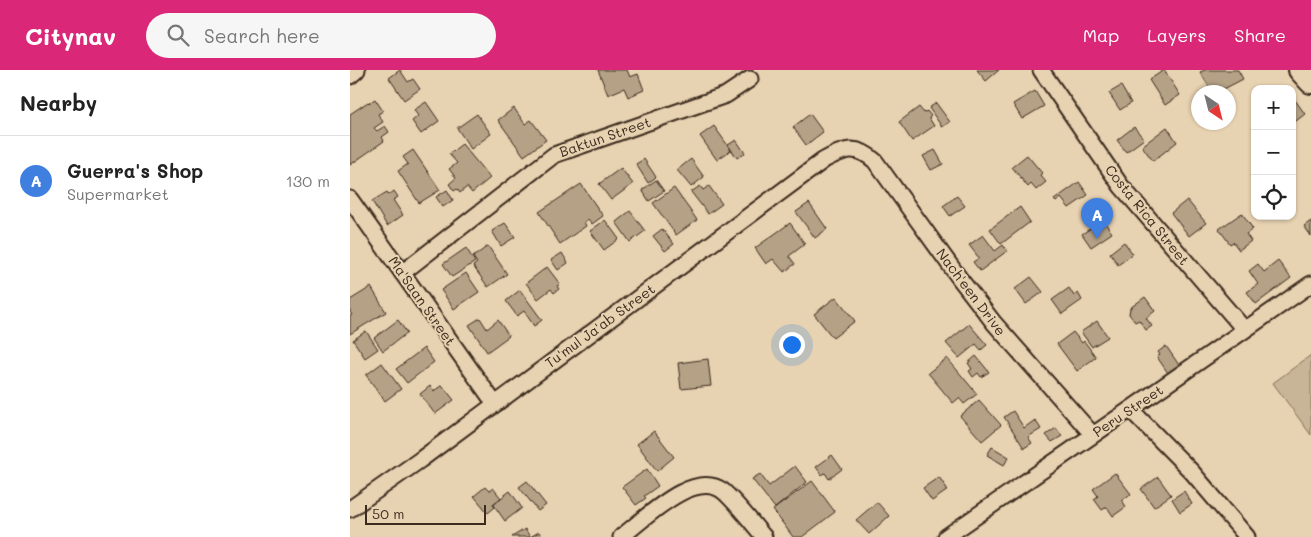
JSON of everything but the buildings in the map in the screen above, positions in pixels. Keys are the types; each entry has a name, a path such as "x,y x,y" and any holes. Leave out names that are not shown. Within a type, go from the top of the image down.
{"street":[{"path":"350,76 357,70"},
{"name":"Costa Rica Street","path":"1041,70 1120,186 1244,330"},
{"path":"1300,70 1311,82"},
{"name":"Baktun Street","path":"402,272 554,155 726,95 750,79"},
{"name":"Tu'mul Ja'ab Street","path":"350,509 420,460 824,160 838,153 854,150"},
{"name":"Nach'een Drive","path":"854,150 866,152 875,161 994,323 1092,435"},
{"name":"Ma'Saan Street","path":"350,198 495,404"},
{"name":"Peru Street","path":"946,537 1311,284"},
{"path":"1131,410 1192,472 1247,537"},
{"path":"622,537 684,490 700,485 713,486 723,492 764,537"}],"shaded area":[{"path":"1311,355 1311,435 1273,383"}],"place":[{"name":"Guerra's Shop","path":"1097,239"}]}
